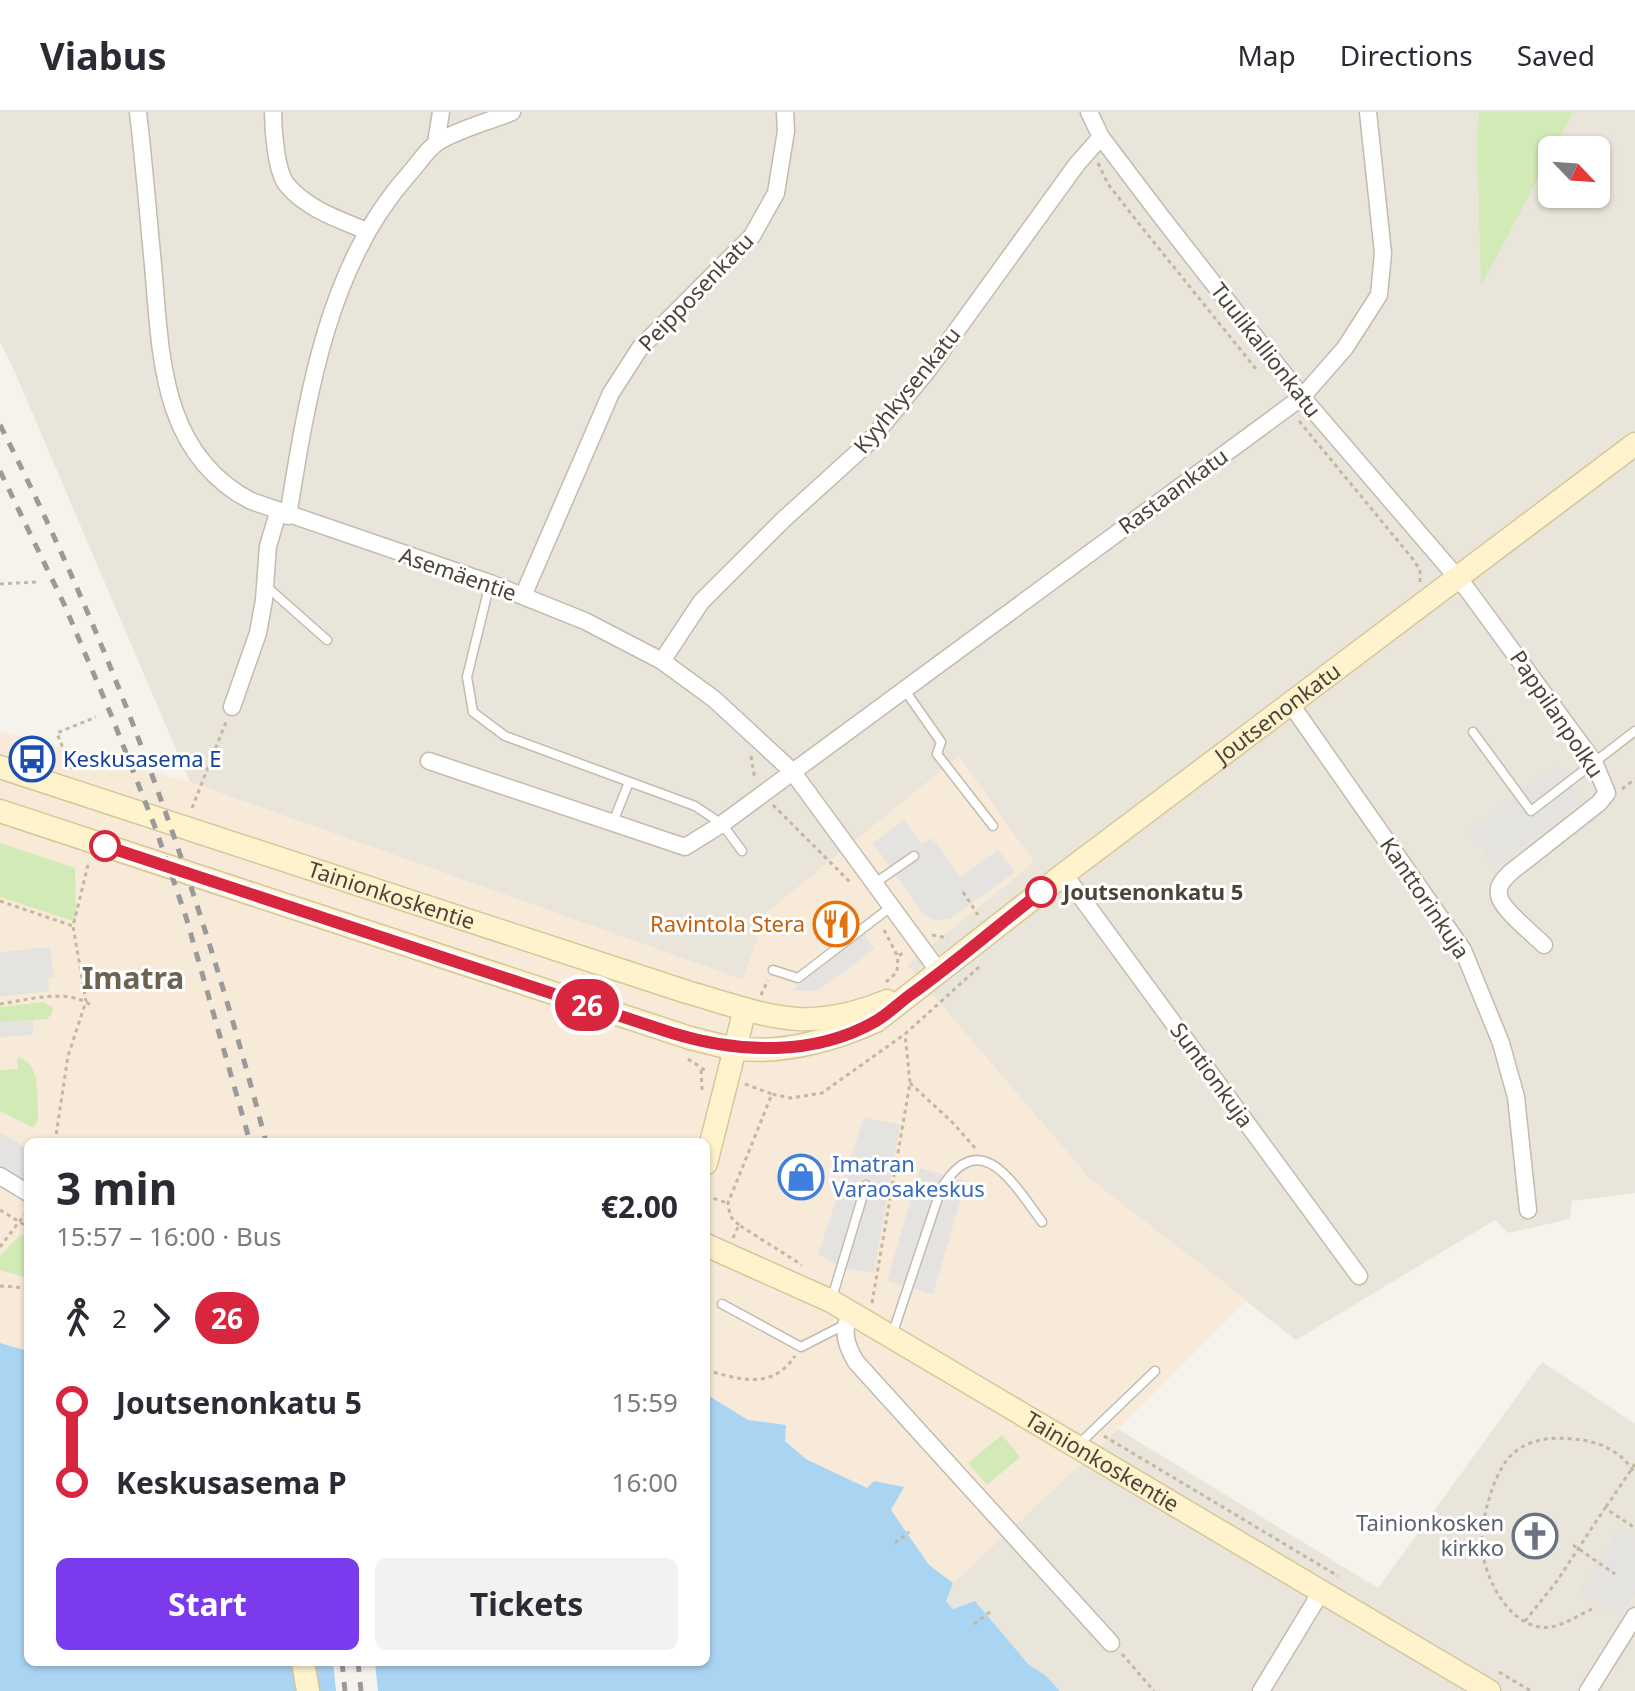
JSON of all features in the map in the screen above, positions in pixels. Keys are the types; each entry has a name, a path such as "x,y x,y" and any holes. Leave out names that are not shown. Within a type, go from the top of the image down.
{"main road":[{"name":"Joutsenonkatu","path":"735,1048 787,1046 843,1035 876,1021 1064,874 1635,444"},
{"name":"Tainionkoskentie","path":"0,767 687,992 752,1004"},
{"name":"Tainionkoskentie","path":"0,811 672,1033 735,1048"},
{"name":"Joutsenonkatu","path":"752,1004 798,1021 835,1018 871,1008 922,987"},
{"path":"710,1147 735,1048 752,1004"},
{"name":"Tainionkoskentie","path":"710,1247 831,1301 1321,1592 1464,1685 1489,1691"},
{"path":"304,1666 308,1691"}],"street":[{"name":"Asemäentie","path":"138,112 162,365 181,429 210,471 233,492 283,514 490,583 585,621 662,661 714,699 792,771 940,973"},
{"path":"273,112 274,136 284,183 319,211 367,231"},
{"path":"436,143 441,112"},
{"path":"232,707 258,633 268,546 283,514 333,313 367,231 400,184 436,143 512,112"},
{"name":"Peipposenkatu","path":"523,596 611,393 640,348 752,236 776,193 786,131 785,112"},
{"name":"Tuulikallionkatu","path":"1089,112 1096,143 1302,397 1457,577"},
{"name":"Rastaankatu","path":"613,823 685,847 763,795 1302,397 1345,348 1379,295 1383,253 1368,112"},
{"name":"Kyyhkysenkatu","path":"662,661 701,602 783,520 868,443 928,370 1068,176 1096,143"},
{"name":"Pappilanpolku","path":"1457,577 1520,658 1594,762 1607,793 1599,803 1500,883 1498,895 1504,906 1544,945"},
{"name":"Kanttorinkuja","path":"1290,703 1463,950 1501,1043 1516,1097 1528,1210"},
{"path":"429,761 613,823"},
{"name":"Suntionkuja","path":"1064,874 1359,1276"},
{"path":"0,1176 24,1191"},
{"path":"855,1315 848,1348 861,1369 1111,1643"},
{"path":"1261,1691 1321,1592"},
{"path":"1588,1691 1635,1616"}],"lane":[{"path":"490,583 467,677 473,712 505,736 695,806 722,824 742,851"},
{"path":"265,585 327,640"},
{"path":"903,689 941,742 937,754 993,826"},
{"path":"1473,732 1531,811 1635,731"},
{"path":"613,823 629,782"},
{"path":"875,883 914,856"},
{"path":"773,970 798,978 892,906"},
{"path":"891,1336 941,1189 952,1171 968,1161 984,1160 998,1168 1016,1186 1042,1222"},
{"path":"831,1301 866,1185"},
{"path":"722,1304 801,1347 855,1315"},
{"path":"1076,1447 1155,1371"}],"path":[{"path":"1096,143 1108,184 1259,372"},
{"path":"1287,407 1412,558 1420,570 1420,582 1414,589"},
{"path":"0,584 36,582"},
{"path":"194,803 232,707"},
{"path":"59,768 73,773 57,733 96,717"},
{"path":"745,729 757,788 860,892"},
{"path":"56,1138 68,1056 86,1001 73,926 89,859"},
{"path":"0,901 73,926"},
{"path":"877,918 898,956 897,972 885,982"},
{"path":"898,956 929,934 947,939"},
{"path":"752,1004 773,970"},
{"path":"0,1004 46,997 86,1001 93,1007"},
{"path":"752,1004 768,1001"},
{"path":"855,1315 910,1083 905,1034"},
{"path":"910,1083 953,1123 984,1160"},
{"path":"710,1197 728,1203"},
{"path":"0,1210 24,1225"},
{"path":"0,1247 24,1215"},
{"path":"0,1286 24,1288"},
{"path":"710,1371 739,1378 772,1378 782,1374 801,1347"},
{"path":"1592,1609 1555,1627 1539,1627 1513,1613 1501,1599 1488,1574 1482,1547 1485,1517 1502,1468 1513,1453 1530,1443 1555,1437 1592,1440 1616,1451 1634,1466 1635,1474"},
{"path":"1525,1621 1634,1466"},
{"path":"1605,1508 1635,1528"},
{"path":"895,1543 909,1532"},
{"path":"1573,1545 1615,1574"},
{"path":"974,1624 990,1612"},
{"path":"1111,1643 1154,1691"}],"shaded area":[{"path":"0,112 1635,112 1635,1193 1572,1201 1570,1219 1508,1233 1495,1220 1296,1340 1090,1179 906,964 1033,862 767,911 743,980 190,782 0,342"},
{"path":"0,731 190,782 743,980 767,912 959,756 1034,862 907,965 1090,1179 1247,1300 1118,1429 953,1583 929,1566 891,1510 903,1487 875,1481 867,1488 806,1459 785,1441 786,1425 748,1420 710,1396 710,1138 24,1138 24,1350 0,1343"},
{"path":"1557,765 1584,800 1495,867 1468,832"},
{"path":"904,820 922,844 932,838 961,877 998,850 1015,872 950,919 935,920 924,915 873,843"},
{"path":"864,934 874,948 847,970 817,991 792,990"},
{"path":"50,947 54,976 48,978 49,991 0,997 0,952"},
{"path":"33,1020 33,1035 0,1037 0,1022"},
{"path":"864,1117 900,1125 874,1273 842,1268 818,1254"},
{"path":"0,1132 24,1147 24,1184 0,1169"},
{"path":"920,1168 966,1181 933,1294 887,1281"},
{"path":"1542,1362 1635,1424 1635,1691 1060,1691 1045,1675 1029,1665 975,1601 953,1609 946,1601 953,1583 1118,1429 1378,1588"},
{"path":"1621,1527 1635,1537 1635,1595 1620,1618 1579,1591"}],"green space":[{"path":"1479,112 1573,112 1560,136 1538,136 1538,178 1481,286"},
{"path":"0,843 75,868 76,922 0,897"},
{"path":"44,1002 53,1008 47,1019 0,1022 0,1007"},
{"path":"17,1057 31,1066 38,1091 38,1118 32,1127 0,1111 0,1070 18,1069"},
{"path":"24,1235 24,1277 0,1270 0,1256 19,1236"},
{"path":"1002,1435 1020,1457 987,1485 968,1463"}],"water":[{"path":"0,1343 24,1350 24,1666 710,1666 710,1396 748,1420 786,1425 785,1441 806,1459 867,1488 874,1481 904,1487 891,1510 929,1565 953,1583 946,1601 953,1609 975,1601 1029,1665 1045,1675 1060,1691 0,1691"}],"pier":[{"path":"333,1666 375,1666 378,1691 336,1691"}],"railway":[{"path":"0,425 82,599 152,776 213,957 265,1138"},
{"path":"0,471 64,604 155,827 186,917 249,1138"},
{"path":"342,1666 345,1691"},
{"path":"358,1666 361,1691"}],"bus line":[{"name":"26","path":"105,846 672,1033 735,1048 773,1048 814,1043 876,1021 1041,892"}],"place":[{"name":"Keskusasema E","path":"32,759"},
{"name":"Joutsenonkatu 5","path":"1041,892"},
{"name":"Ravintola Stera","path":"836,924"},
{"name":"Imatran Varaosakeskus","path":"801,1177"},
{"name":"Tainionkosken kirkko","path":"1535,1536"}],"district":[{"name":"Imatra","path":"133,979"}]}
